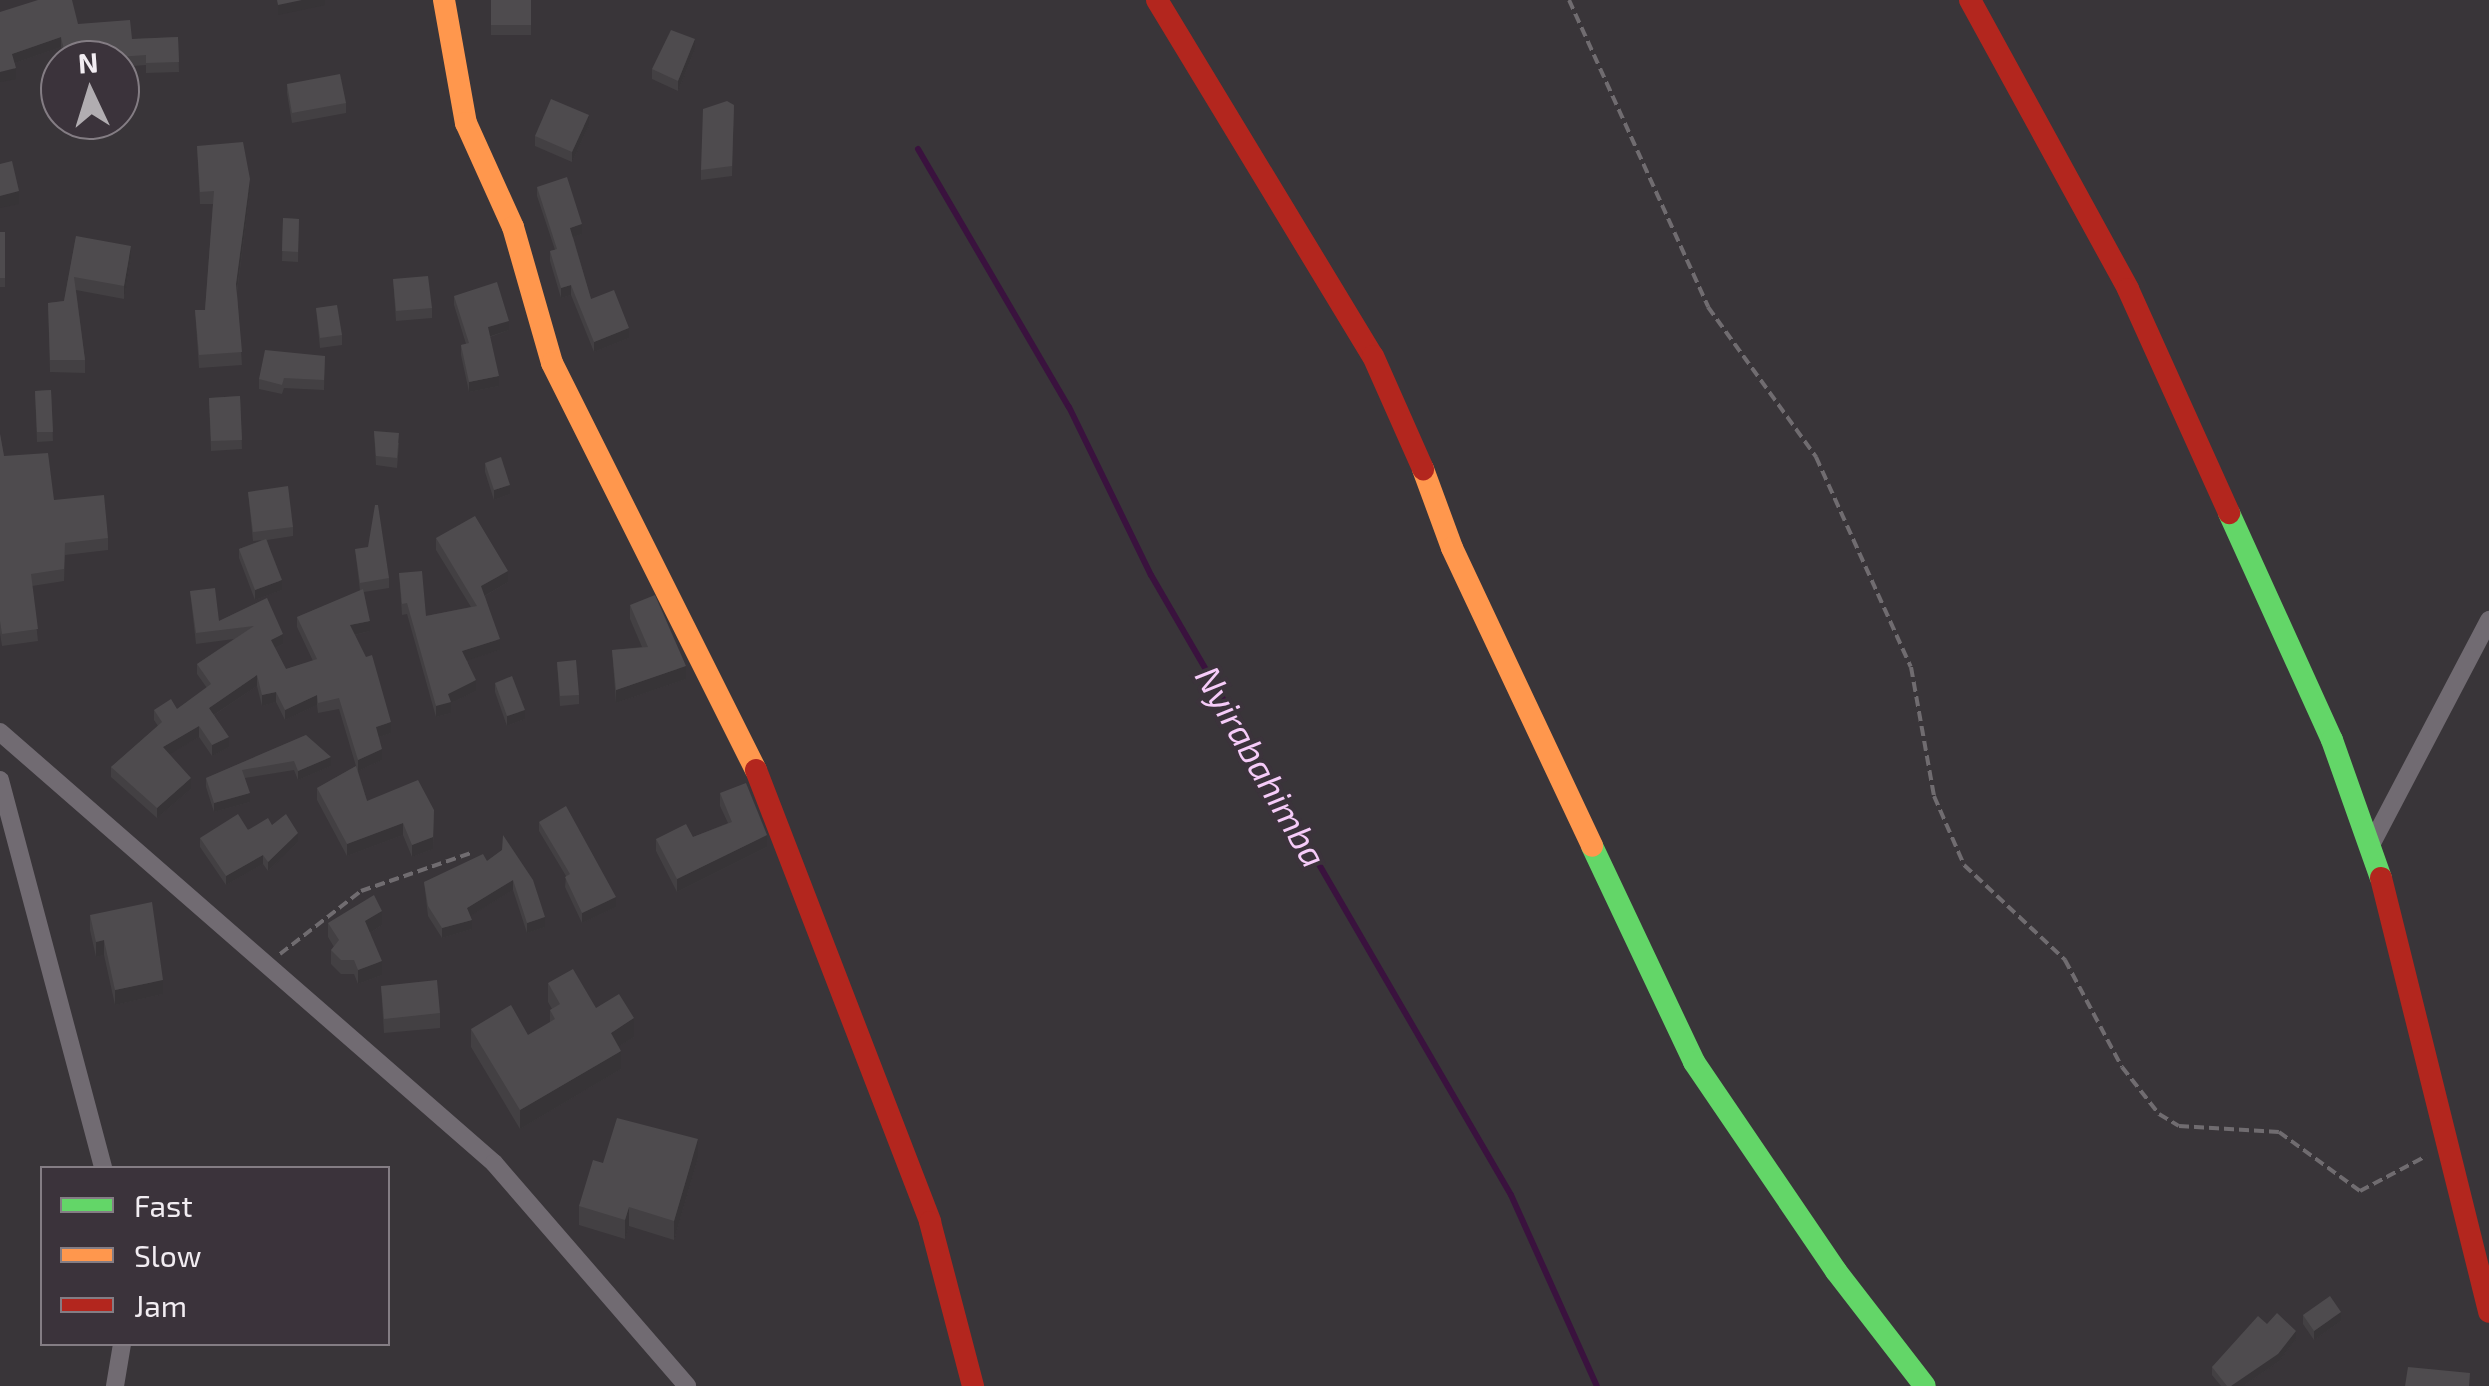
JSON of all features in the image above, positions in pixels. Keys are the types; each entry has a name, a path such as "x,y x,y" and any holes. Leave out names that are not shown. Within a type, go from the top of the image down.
{"street":[{"path":"444,0 466,123 513,228 552,363 777,812 930,1222 974,1386"},
{"path":"1157,0 1373,356 1410,433 1452,548 1694,1062 1836,1271 1924,1386"},
{"path":"1970,0 2128,289 2296,657 2372,843 2489,1312"},
{"path":"2372,843 2489,620"},
{"path":"0,732 494,1163 687,1386"},
{"path":"0,780 102,1166"},
{"path":"116,1386 122,1346"}],"path":[{"path":"1569,0 1708,307 1816,457 1911,667 1934,796 1964,865 2065,960 2122,1067 2159,1114 2179,1126 2279,1132 2360,1190 2449,1142"},
{"path":"268,963 361,892 472,853"}],"building":[{"path":"38,0 72,0 78,24 130,20 132,39 178,37 179,62 146,63 146,55 140,55 140,40 61,37 40,40 40,44 12,54 16,68 0,72 0,12"},
{"path":"491,0 531,0 531,25 491,25"},
{"path":"671,30 695,39 678,81 652,69"},
{"path":"340,74 346,103 292,113 287,84"},
{"path":"551,99 589,115 572,152 535,136"},
{"path":"727,101 734,105 732,166 701,170 703,109"},
{"path":"243,142 250,179 236,284 242,352 199,355 195,310 205,310 214,191 200,192 197,146"},
{"path":"12,161 19,191 0,196 0,164"},
{"path":"567,177 582,224 570,228 591,299 614,290 629,328 594,342 571,285 561,288 550,251 557,249 537,187"},
{"path":"283,218 299,219 298,252 282,251"},
{"path":"0,232 5,232 5,278 0,278"},
{"path":"76,236 131,246 124,286 74,277 85,360 50,360 48,303 64,301"},
{"path":"428,276 432,308 396,311 393,279"},
{"path":"497,282 509,321 488,327 499,376 469,382 461,345 469,343 454,296"},
{"path":"337,305 342,335 320,338 316,308"},
{"path":"265,350 325,356 324,380 284,378 282,385 259,379"},
{"path":"51,390 53,432 37,432 35,391"},
{"path":"240,396 242,440 211,441 209,398"},
{"path":"374,431 399,433 397,458 376,456"},
{"path":"0,434 4,456 48,453 54,500 104,495 108,538 65,543 64,569 31,574 38,629 2,634 0,621"},
{"path":"501,457 510,485 494,490 485,463"},
{"path":"288,486 293,527 253,532 248,492"},
{"path":"375,505 389,578 360,583 355,549 368,547"},
{"path":"475,516 508,571 481,586 500,639 462,651 476,680 448,694 451,702 436,706 407,603 402,604 399,573 422,571 426,616 477,606 436,538"},
{"path":"266,539 282,580 255,590 239,549"},
{"path":"215,588 219,621 267,598 283,634 271,640 286,669 317,659 297,617 363,589 370,621 350,625 366,657 372,655 391,722 376,727 382,749 358,760 339,698 318,703 317,695 285,710 276,692 262,695 257,675 209,708 229,737 212,745 199,726 163,747 191,778 157,808 111,767 162,722 154,710 171,699 177,709 211,684 197,664 254,626 196,633 190,591"},
{"path":"655,595 686,666 616,690 612,650 648,647 630,605"},
{"path":"576,660 579,695 560,696 557,662"},
{"path":"512,676 525,710 507,716 495,683"},
{"path":"306,735 331,757 298,771 294,761 242,770 250,793 214,803 206,778"},
{"path":"356,766 367,801 418,780 434,810 433,837 412,845 403,823 347,844 317,788"},
{"path":"746,783 767,835 677,879 656,839 686,824 693,837 732,822 720,793"},
{"path":"566,806 616,897 582,913 565,877 570,874 539,822"},
{"path":"238,814 248,830 268,818 272,825 286,814 298,833 268,862 263,855 226,876 200,838"},
{"path":"503,835 533,880 545,917 527,923 513,880 467,908 472,920 442,928 428,906 424,882 483,854 487,861 502,850"},
{"path":"374,895 382,911 365,921 382,961 358,970 354,960 341,960 331,950 339,940 328,923"},
{"path":"152,902 163,980 115,990 104,940 96,942 90,915"},
{"path":"573,969 596,1008 619,994 634,1018 611,1033 621,1051 520,1110 471,1029 511,1005 528,1035 555,1019 550,1010 560,1004 548,983"},
{"path":"437,980 440,1013 384,1019 381,986"},
{"path":"617,1118 698,1139 674,1221 629,1207 625,1220 579,1206 593,1160 603,1163"},
{"path":"2330,1296 2341,1312 2314,1331 2303,1315"},
{"path":"2277,1313 2296,1331 2278,1354 2227,1386 2212,1367 2258,1316 2267,1324"},
{"path":"2408,1367 2470,1373 2469,1386 2405,1386"}],"waterway":[{"name":"Nyirabahimba","path":"918,149 1069,407 1151,575 1511,1195 1597,1386"}],"traffic: fast":[{"path":"2229,513 2332,740 2381,878"},
{"path":"1592,846 1694,1062 1836,1271 1925,1386"}],"traffic: slow":[{"path":"444,0 466,123 513,227 552,363 756,770"},
{"path":"1423,469 1452,548 1592,846"}],"traffic: jam":[{"path":"1157,0 1373,356 1423,469"},
{"path":"1970,0 2128,289 2229,513"},
{"path":"756,770 930,1222 973,1386"},
{"path":"2381,878 2489,1312"}]}
